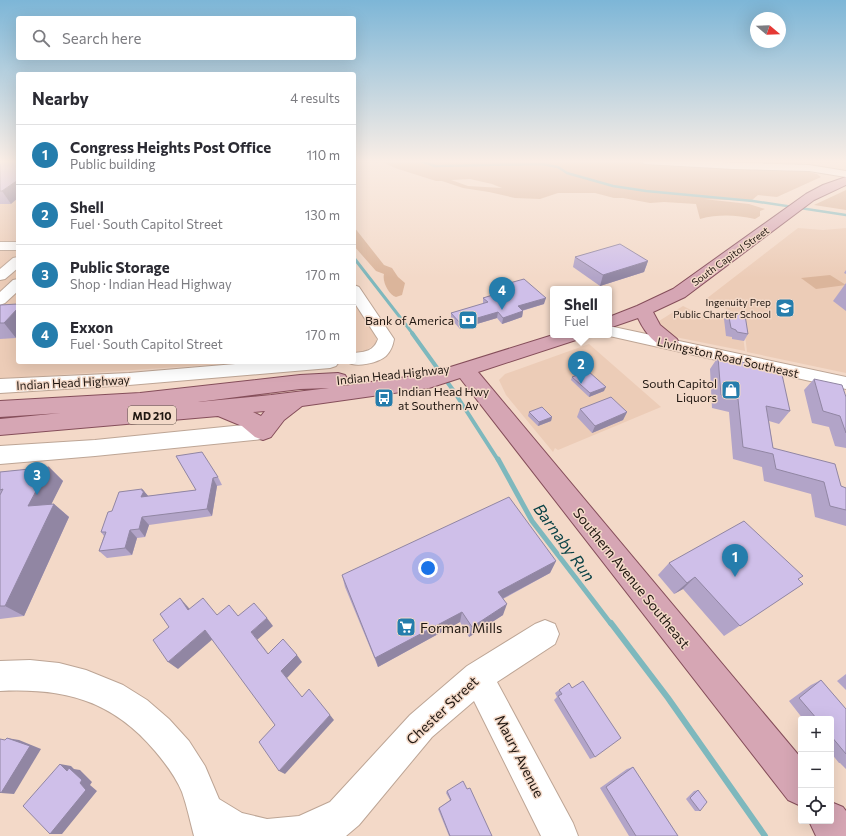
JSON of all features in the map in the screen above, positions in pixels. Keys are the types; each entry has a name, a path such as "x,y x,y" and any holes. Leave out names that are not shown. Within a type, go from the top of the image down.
{"main road":[{"name":"South Capitol Street","path":"612,322 643,310 679,293 806,200"},
{"path":"643,310 648,323 654,332 670,344"},
{"path":"456,370 562,338"},
{"name":"Indian Head Highway","path":"0,409 301,390 423,376 456,370"},
{"name":"Southern Avenue Southeast","path":"456,370 798,783"},
{"path":"221,408 250,420 263,431 270,418 301,390"},
{"name":"Indian Head Highway","path":"0,427 271,403 301,390"},
{"path":"831,824 841,836"}],"street":[{"path":"0,246 16,246"},
{"path":"0,276 16,263"},
{"path":"0,300 16,285"},
{"path":"356,293 370,312 386,339 385,346 378,353 356,358"},
{"name":"Livingston Road Southeast","path":"612,333 846,383"},
{"name":"Indian Head Highway","path":"0,386 129,379 308,364"},
{"path":"265,368 301,390"},
{"path":"0,455 95,448 263,431"},
{"name":"Chester Street","path":"320,836 346,812 421,726 478,676 545,634"},
{"path":"0,676 44,676 66,678 112,696 127,704 143,715 177,753 193,779 209,824 265,836"},
{"name":"Maury Avenue","path":"478,676 560,836"},
{"path":"269,836 301,834 346,812"}],"shaded area":[{"path":"0,200 16,200 16,364 221,364 0,379"},
{"path":"634,200 713,200 749,204 765,209 760,211 760,216 755,219 714,216 700,219 696,204 664,202 650,203"},
{"path":"728,200 752,200 751,201"},
{"path":"825,200 846,200 846,210 814,205"},
{"name":"Ingenuity Prep Public Charter School","path":"798,228 823,230 846,228 846,373 747,352 743,317 706,299"},
{"path":"356,230 384,265 392,268 398,277 405,283 402,295 396,297 393,296 385,284 384,274 376,271 356,248"},
{"path":"830,275 846,285 816,289 801,278"},
{"path":"356,305 376,336 376,343 364,352 356,352"},
{"path":"683,306 699,314 741,322 745,351 675,337 666,332 660,325 659,321"},
{"path":"589,344 661,407 558,450 555,448 553,452 506,395 499,380 505,374"}],"building":[{"path":"620,244 648,261 603,275 575,257"},
{"path":"524,279 546,298 518,306 523,311 503,318 498,312 460,323 451,313 488,302 483,298 512,289 506,284"},
{"path":"16,304 16,310 4,323 0,323 0,305"},
{"path":"728,312 745,315 748,334 737,332 731,328"},
{"path":"718,357 770,368 775,367 781,370 790,411 766,406 773,448 835,464 841,486 846,488 846,510 830,506 824,482 776,469 773,454 743,447 738,399 721,395"},
{"path":"588,371 606,387 590,393 572,377"},
{"path":"814,379 842,385 846,397 846,433 840,416 823,411"},
{"path":"611,397 627,412 595,426 580,409"},
{"path":"542,407 552,417 539,422 529,412"},
{"path":"202,452 218,477 213,478 207,509 142,517 139,529 130,530 125,548 99,551 106,532 101,532 108,512 112,511 119,492 142,489 142,491 144,491 141,497 196,490 176,456"},
{"path":"49,467 28,506 54,504 5,606 0,606 0,495 3,489 0,490 0,472"},
{"name":"Forman Mills","path":"509,497 556,561 498,592 507,604 472,627 462,612 375,658 342,575"},
{"path":"744,521 803,576 798,579 803,584 740,626 695,577 687,583 669,563"},
{"path":"180,598 188,610 203,598 217,615 229,605 238,616 254,603 267,618 251,632 268,654 283,639 297,655 281,671 302,697 309,689 330,715 279,771 259,742 275,725 205,630 168,662 153,640 169,627 160,614"},
{"path":"821,680 846,709 846,754 834,740 834,716 814,716 799,698"},
{"path":"583,681 621,738 595,757 558,696 562,694 559,690 569,683 572,688"},
{"path":"7,738 30,746 1,793 0,739 5,740"},
{"path":"60,764 67,771 69,768 82,780 80,783 86,790 50,834 23,806"},
{"path":"633,767 678,836 636,836 606,787"},
{"path":"463,781 467,789 470,788 492,836 450,836 439,808 451,800 447,791"},
{"path":"698,790 707,802 700,811 690,798"}],"waterway":[{"path":"742,200 846,215"},
{"name":"Barnaby Run","path":"356,261 413,334"},
{"name":"Barnaby Run","path":"412,333 453,390 498,460"},
{"name":"Barnaby Run","path":"498,459 532,521 611,624"},
{"name":"Barnaby Run","path":"611,623 668,698 765,836"}],"place":[{"name":"Ingenuity Prep Public Charter School","path":"785,308"},
{"name":"Exxon","path":"502,310"},
{"name":"Bank of America","path":"468,320"},
{"name":"Shell","path":"581,384"},
{"name":"South Capitol Liquors","path":"731,390"},
{"name":"Indian Head Hwy at Southern Av","path":"384,398"},
{"name":"Public Storage","path":"37,495"},
{"name":"Congress Heights Post Office","path":"735,577"},
{"name":"Forman Mills","path":"406,627"}]}
